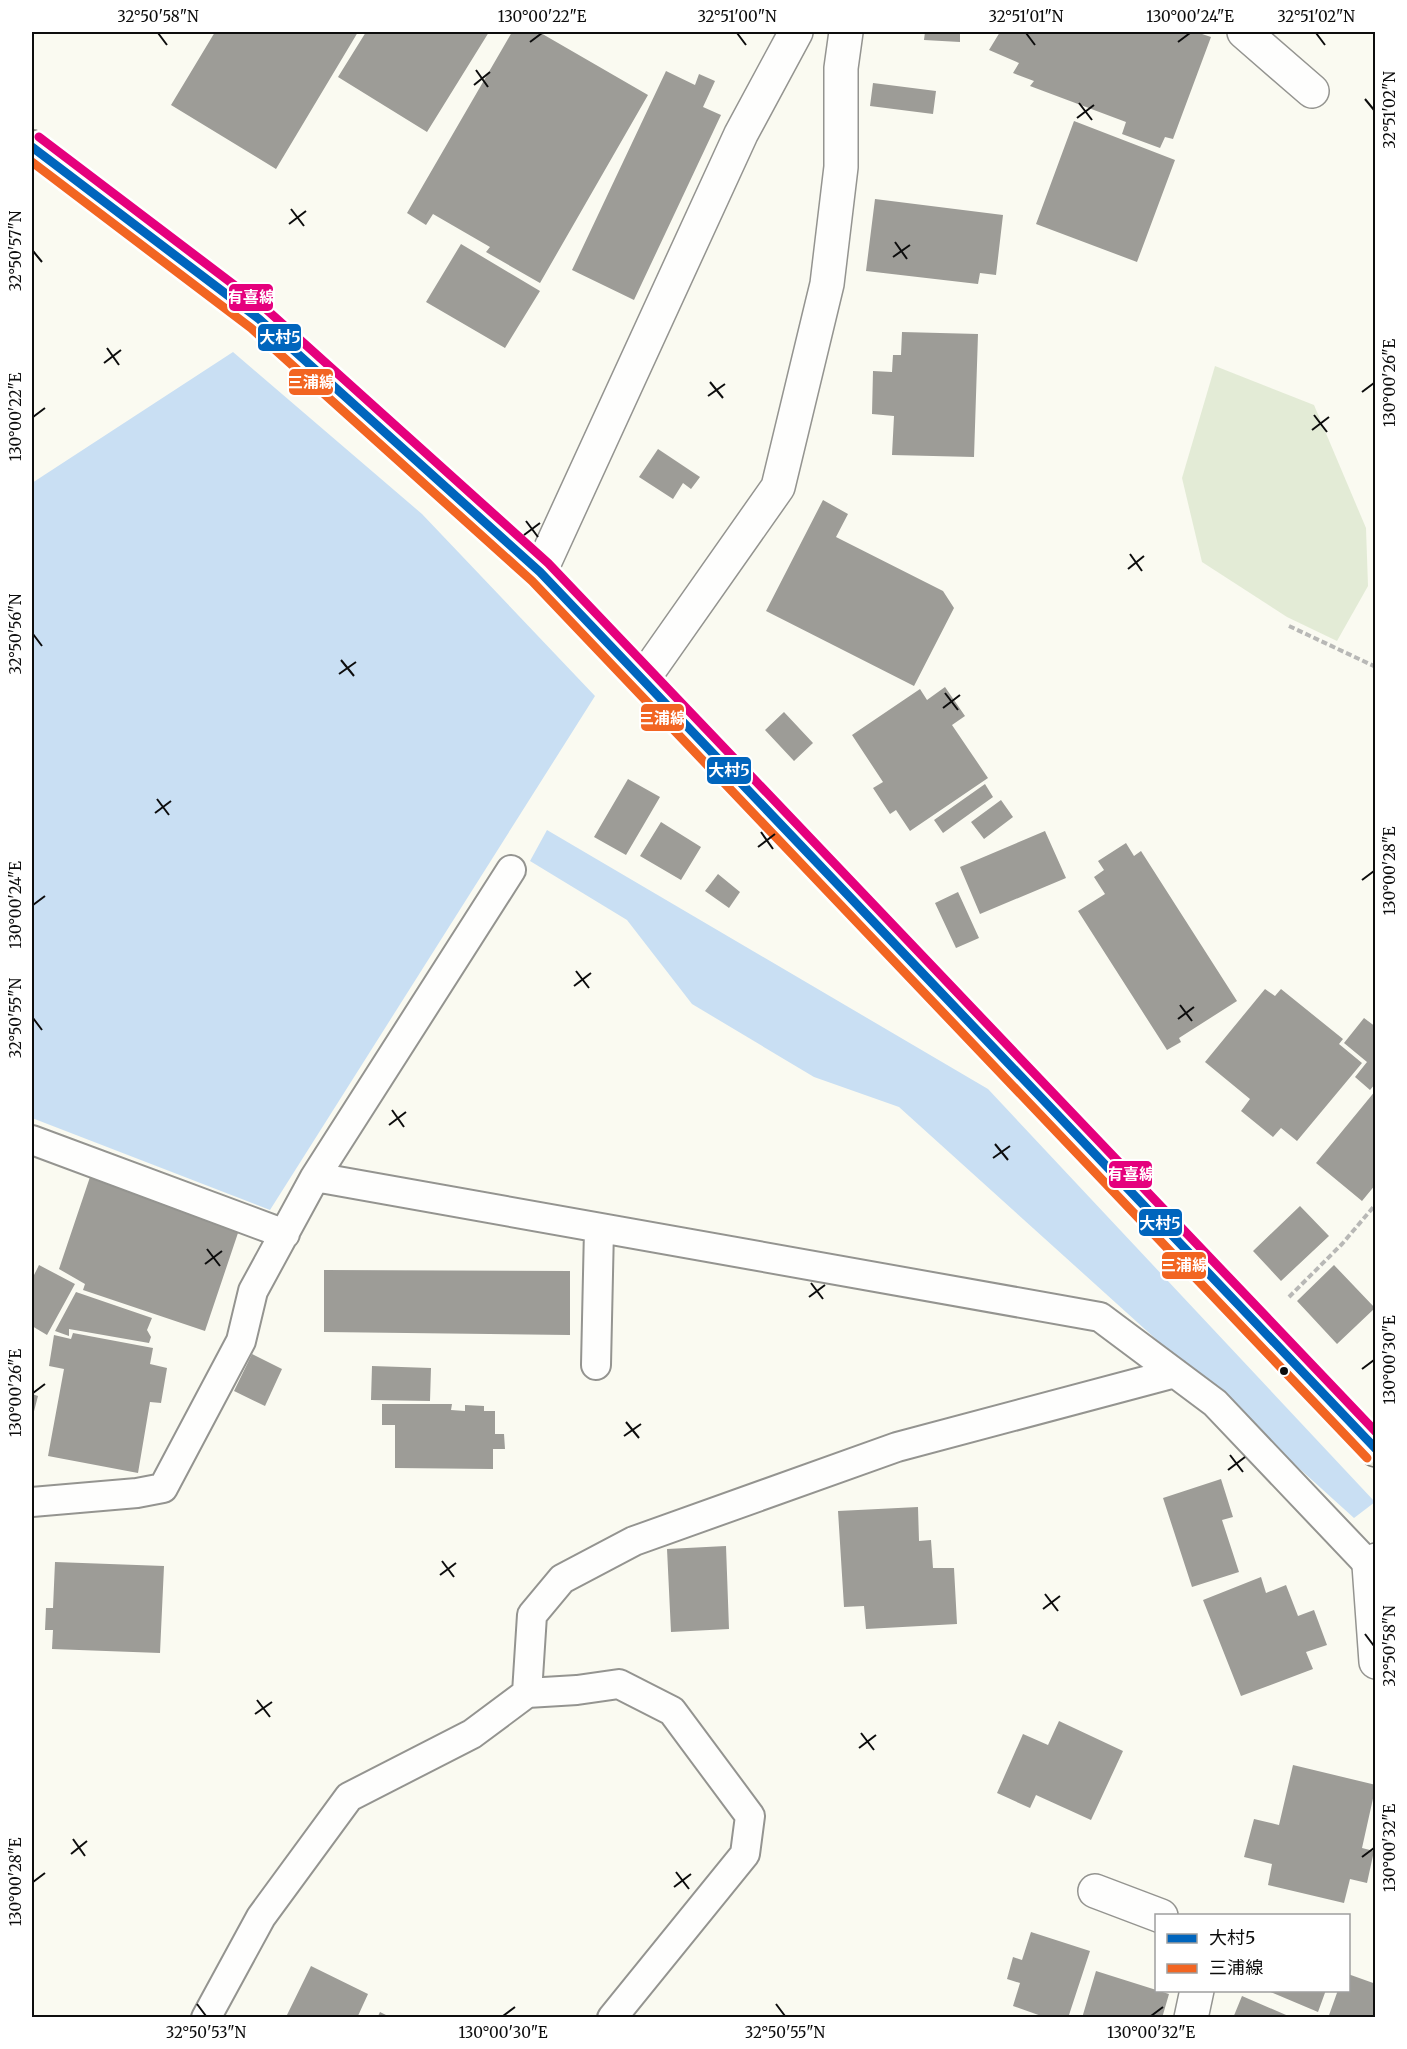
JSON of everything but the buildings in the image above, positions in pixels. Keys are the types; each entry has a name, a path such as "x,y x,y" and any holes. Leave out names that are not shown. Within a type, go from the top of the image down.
{"main road":[{"path":"32,147 259,319 540,572 1376,1450"}],"street":[{"path":"540,572 741,134 796,32"},
{"path":"643,679 778,487 827,284 841,166 841,68 846,32"},
{"path":"1244,32 1312,91"},
{"path":"1372,1563 1376,1662"},
{"path":"1095,1891 1156,1914"},
{"path":"1191,2018 1197,1992"}],"lane":[{"path":"32,1502 138,1493 163,1488 241,1341 253,1291 315,1177 510,870"},
{"path":"32,1140 285,1234"},
{"path":"315,1177 1100,1317 1215,1403 1372,1563"},
{"path":"596,1365 599,1229"},
{"path":"527,1694 532,1615 562,1579 634,1541 897,1447 1175,1373"},
{"path":"206,2018 261,1917 349,1797 471,1734 527,1694 619,1684 672,1711 750,1816 745,1854 612,2018"}],"path":[{"path":"1289,626 1376,667"},
{"path":"1258,1328 1342,1244 1376,1204"}],"green space":[{"path":"1215,366 1314,405 1366,528 1368,586 1337,641 1287,617 1202,562 1182,478"}],"water":[{"path":"233,352 422,514 595,696 270,1210 32,1118 32,483"},
{"path":"547,830 988,1089 1375,1502 1354,1518 899,1107 814,1077 692,1004 627,920 530,861"}],"transit line":[{"name":"有喜線","path":"39,137 267,310 548,563 1376,1432"},
{"name":"大村5","path":"32,147 259,319 540,572 1376,1449"},
{"name":"三浦線","path":"32,162 251,328 532,581 1367,1458"}]}
